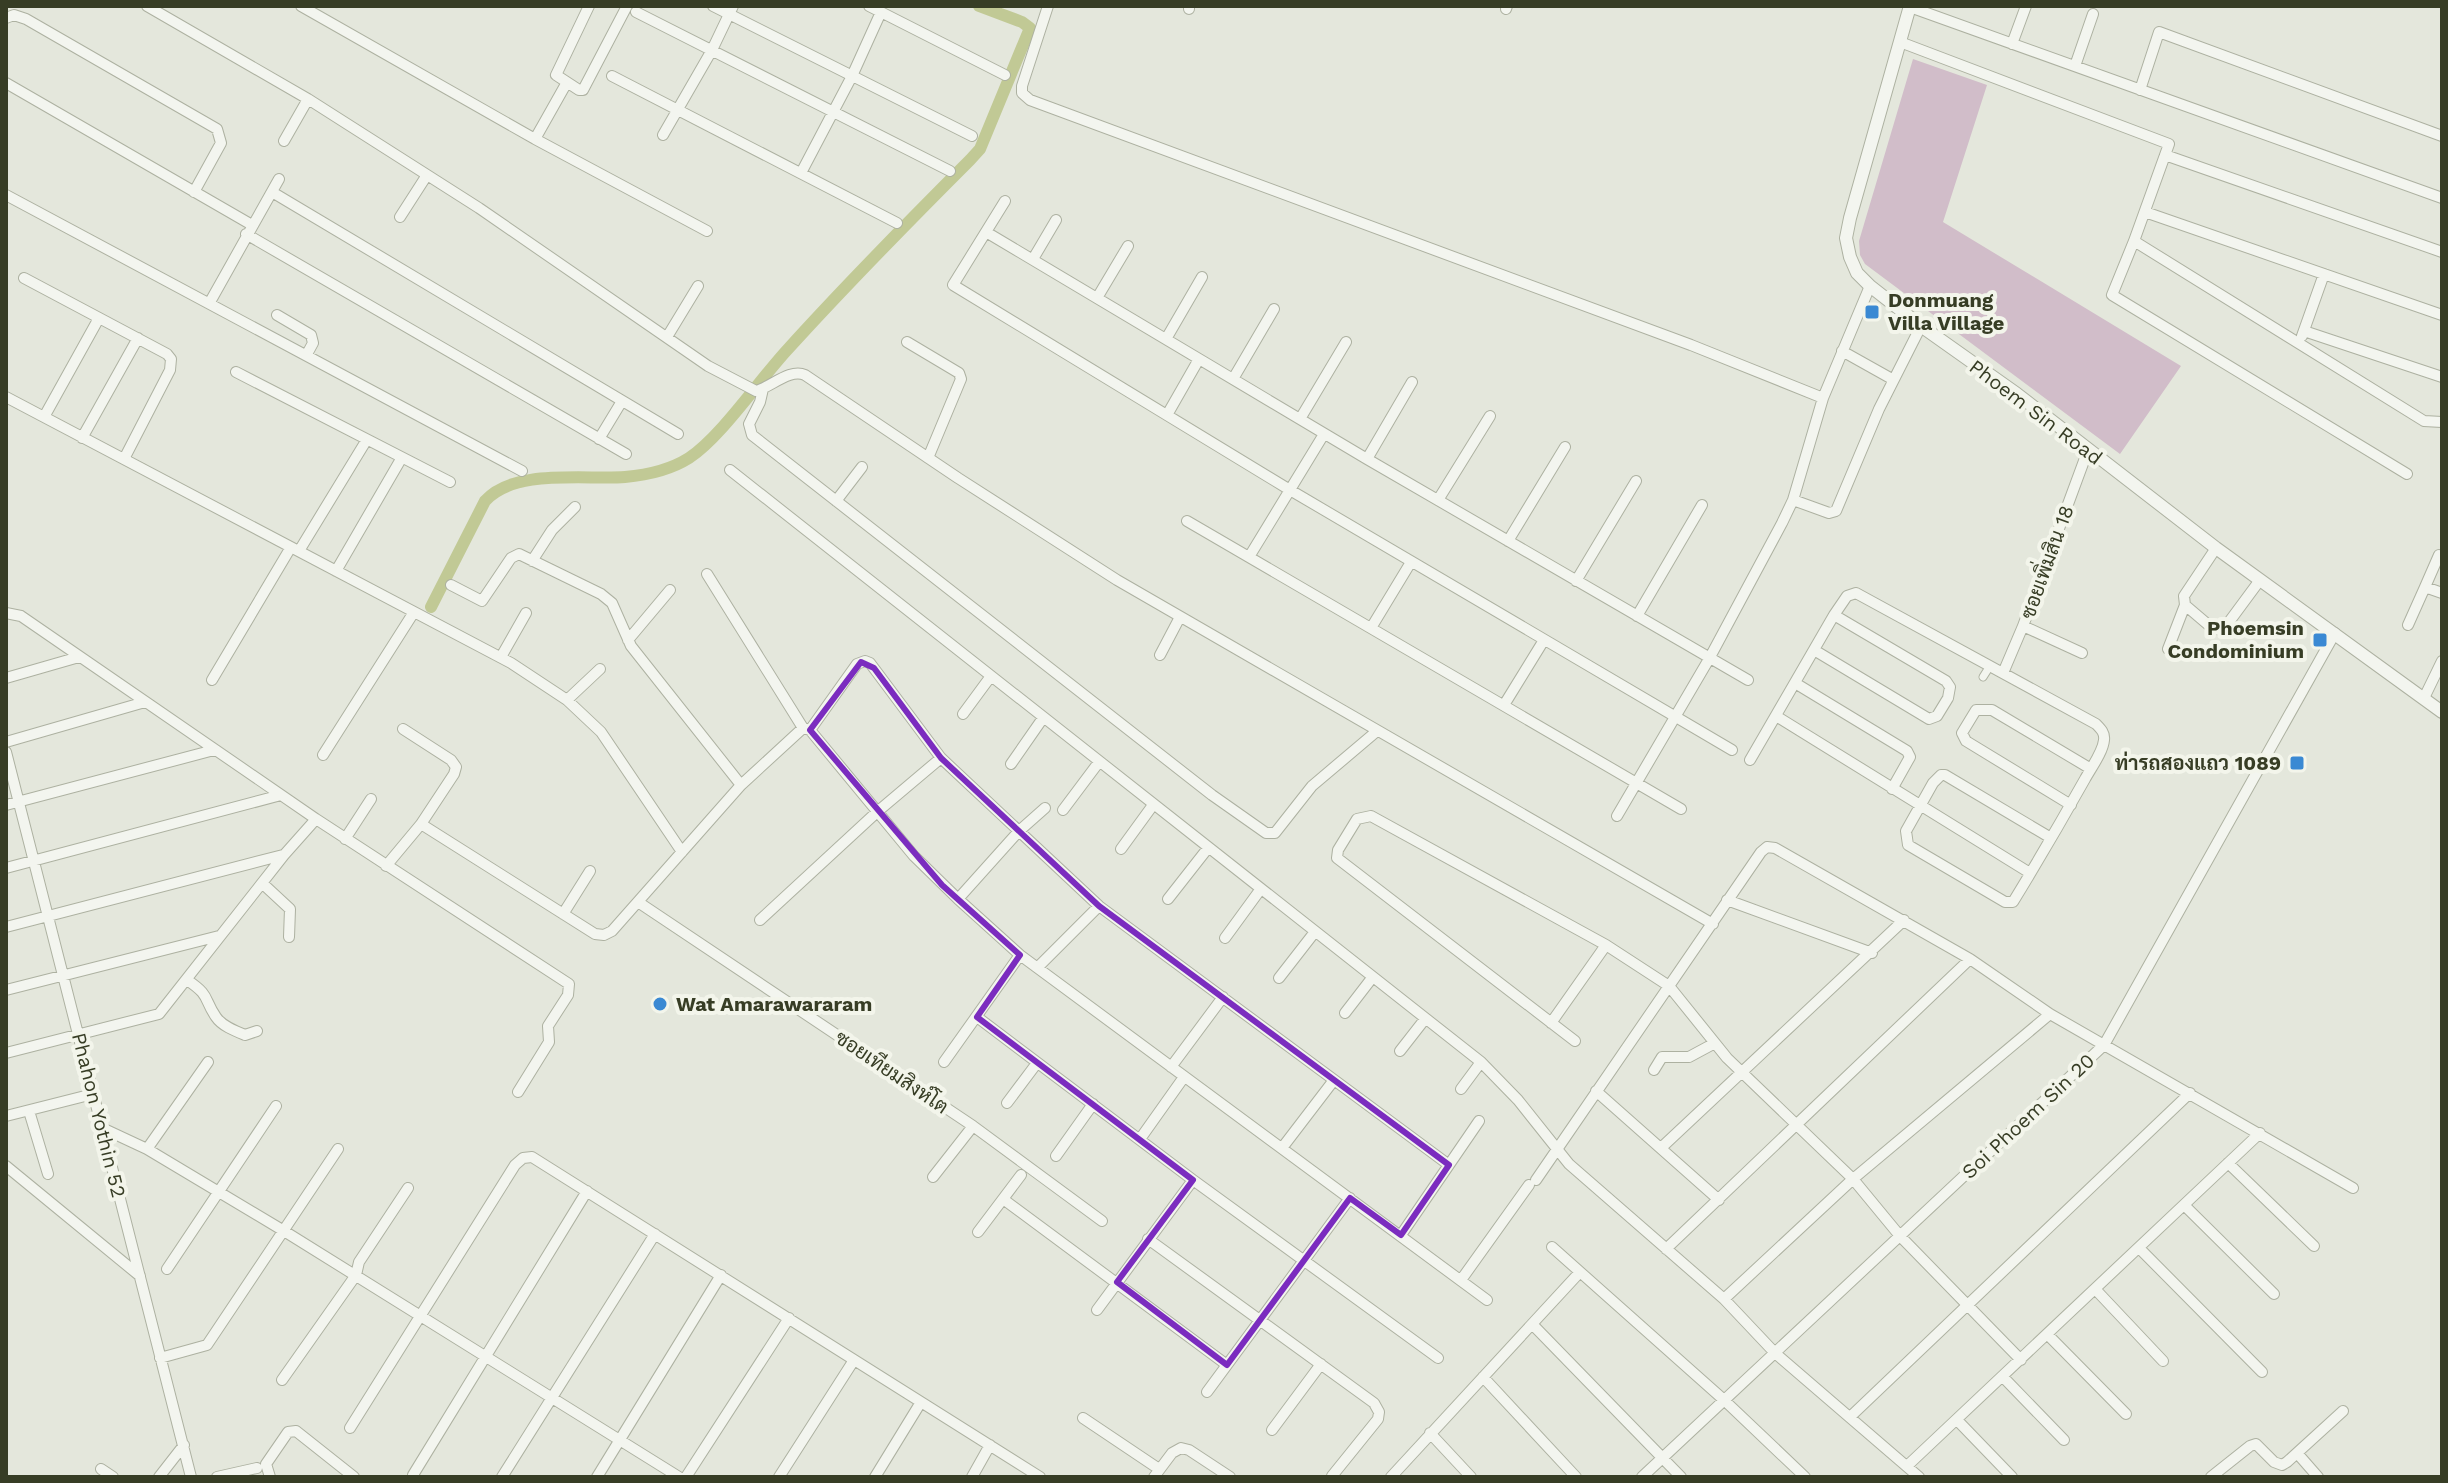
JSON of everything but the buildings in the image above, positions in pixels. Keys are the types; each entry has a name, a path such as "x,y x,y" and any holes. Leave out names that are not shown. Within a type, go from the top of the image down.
{"street":[{"path":"147,6 308,99 427,175 708,366 755,389 760,402 749,424 752,435 1212,795 1266,833 1275,833 1312,786 1377,731"},
{"path":"301,6 535,139 707,231"},
{"path":"589,6 556,75 566,84 583,90 631,9 950,171"},
{"path":"713,6 731,10 852,76 972,136"},
{"path":"869,6 1005,75"},
{"path":"1048,6 1022,86 1022,93 1030,100 1691,345 1823,398"},
{"path":"1910,6 2442,198"},
{"name":"Phoem Sin Road","path":"1910,6 1859,180 1846,238 1857,273 1921,326 2017,394 2216,548 2442,712"},
{"path":"2012,44 2026,6"},
{"path":"663,135 712,50 731,10"},
{"path":"801,173 852,76 881,12"},
{"path":"2075,66 2093,14"},
{"path":"6,18 14,15 26,19 217,129 221,143 194,192"},
{"path":"2140,90 2159,32 2442,136"},
{"path":"1900,42 2169,144 2112,295 2407,474"},
{"path":"612,76 897,223"},
{"path":"6,83 194,192 249,229 626,454"},
{"path":"535,139 566,84"},
{"path":"284,141 308,99"},
{"path":"2165,155 2442,252"},
{"path":"400,217 427,175"},
{"path":"210,302 279,179"},
{"path":"272,192 678,434"},
{"path":"6,195 522,471"},
{"path":"1005,201 953,285 1290,490 1732,750"},
{"path":"2145,212 2442,315"},
{"path":"1033,259 1056,220"},
{"path":"986,232 1324,434 1748,680"},
{"path":"2134,241 2424,421 2442,422"},
{"path":"1097,298 1128,246"},
{"path":"2299,344 2324,274"},
{"path":"1166,339 1202,277"},
{"path":"24,278 138,338 171,359 170,370 124,459"},
{"path":"667,337 698,286"},
{"path":"1617,816 1709,659 1793,500 1823,398 1870,286"},
{"path":"1233,379 1274,309"},
{"path":"277,315 311,335 313,343 307,354"},
{"path":"44,417 99,318"},
{"path":"1793,500 1829,513 1836,511 1892,379 1921,326"},
{"path":"2304,331 2442,377"},
{"path":"82,438 138,338"},
{"path":"907,342 959,373 961,379 928,458"},
{"path":"1300,419 1346,342"},
{"path":"1842,351 1892,379"},
{"path":"1167,415 1199,359"},
{"path":"236,372 450,482"},
{"path":"755,389 798,372 1107,573 1713,924"},
{"path":"1367,459 1412,382"},
{"path":"6,397 501,657 567,700 601,732 682,852"},
{"path":"599,439 622,401"},
{"path":"1438,500 1490,416"},
{"path":"1249,557 1324,434"},
{"path":"212,680 366,441"},
{"path":"1508,541 1565,447"},
{"name":"ซอยเพิ่มสิน 18","path":"2003,673 2088,450"},
{"path":"336,571 401,459"},
{"path":"836,501 862,467"},
{"path":"730,470 1481,1062 1518,1100 1557,1151 1724,1299 1775,1353 1919,1477"},
{"path":"1576,581 1636,481"},
{"path":"1637,616 1702,505"},
{"path":"532,561 552,530 575,507"},
{"path":"1187,521 1681,809"},
{"path":"2168,649 2185,605 2187,588 2216,548"},
{"path":"451,585 482,601 515,555 519,554 601,594 612,603 628,640 741,785"},
{"path":"2408,625 2439,555"},
{"path":"1371,628 1411,562"},
{"path":"707,574 806,729 914,856 958,899 1020,955 1487,1300"},
{"path":"2185,605 2212,628 2221,630 2260,580"},
{"path":"2425,587 2442,593"},
{"path":"628,640 670,590"},
{"path":"1750,760 1834,615 1847,596 1856,593 2101,729 2104,741 2071,805 2013,902 2009,904 1908,845 1906,831 1937,777 1945,775 2051,838"},
{"path":"323,755 414,612"},
{"path":"6,613 21,616 345,839 569,984 568,995 548,1026 549,1042 518,1092"},
{"path":"501,657 526,613"},
{"path":"1814,650 1929,719 1937,716 1948,698 1950,687 1946,681 1834,615"},
{"path":"1160,655 1180,617"},
{"path":"2023,626 2082,653"},
{"name":"Soi Phoem Sin 20","path":"1642,1477 2104,1045 2335,633"},
{"path":"1504,705 1544,640"},
{"path":"6,678 79,657"},
{"path":"421,824 595,934 604,935 612,931 741,785 806,729 857,664 865,661 874,668 941,758 1099,906 1449,1165"},
{"path":"2424,698 2442,661"},
{"path":"1983,677 1990,666"},
{"path":"567,700 600,669"},
{"path":"963,714 991,676"},
{"path":"1795,683 1907,751 1910,757 1908,763 1892,789"},
{"path":"6,742 145,702"},
{"path":"2071,805 1966,741 1963,727 1976,710 1992,710 2091,769"},
{"path":"1776,716 2030,873"},
{"path":"1011,764 1043,718"},
{"path":"386,866 421,824 456,767 451,760 403,729"},
{"path":"6,805 214,750"},
{"name":"Phahon Yothin 52","path":"6,752 191,1477"},
{"path":"760,920 877,812 941,758"},
{"path":"1063,810 1099,762"},
{"path":"6,868 281,795"},
{"path":"345,839 371,799"},
{"path":"1121,849 1153,805"},
{"path":"958,899 1019,831 1045,808"},
{"path":"1575,1041 1337,858 1338,850 1357,819 1371,816 1606,945 1669,986 1715,1043 1853,1179 1900,1236 2021,1360"},
{"path":"6,1053 159,1014 316,819"},
{"path":"1461,1280 1557,1151 1727,900 1767,847 1775,848 1904,920 1970,959 2050,1014 2353,1188"},
{"path":"1168,899 1208,848"},
{"path":"6,927 284,855"},
{"path":"563,914 590,871"},
{"path":"262,883 290,909 289,937"},
{"path":"1225,938 1260,890"},
{"path":"1727,900 1872,953"},
{"name":"ซอยเทียมสิงห์โต","path":"638,902 973,1126 1102,1221"},
{"path":"1038,967 1099,906"},
{"path":"1662,1147 1904,920"},
{"path":"1279,978 1314,933"},
{"path":"6,990 219,936"},
{"path":"1551,1023 1606,945"},
{"path":"944,1062 1020,955"},
{"path":"1666,1249 1970,959"},
{"path":"1345,1013 1372,978"},
{"path":"187,980 207,996 217,1020 245,1035 257,1031"},
{"path":"1171,1067 1223,997"},
{"path":"1724,1299 1853,1179 2050,1014"},
{"path":"977,1017 1193,1180 1438,1358"},
{"path":"1400,1051 1425,1019"},
{"path":"1654,1070 1662,1057 1689,1057 1715,1043"},
{"path":"147,1149 208,1062"},
{"path":"1461,1089 1481,1062"},
{"path":"1007,1103 1037,1063"},
{"path":"1140,1139 1184,1077"},
{"path":"1282,1148 1334,1080"},
{"path":"1596,1091 1719,1200"},
{"path":"1850,1417 2190,1093"},
{"path":"6,1116 93,1094"},
{"path":"1056,1156 1093,1104"},
{"path":"167,1269 276,1106"},
{"path":"29,1111 48,1174"},
{"path":"1401,1235 1479,1121"},
{"path":"933,1177 973,1126"},
{"path":"102,1128 147,1149 219,1191 679,1477"},
{"path":"1907,1466 2260,1133"},
{"path":"160,1358 207,1345 338,1149"},
{"path":"350,1428 515,1165 523,1158 532,1157 1040,1477"},
{"path":"2228,1163 2314,1246"},
{"path":"6,1166 140,1276"},
{"path":"978,1232 1021,1175"},
{"path":"1097,1310 1193,1180"},
{"path":"282,1380 356,1275 359,1262 408,1188"},
{"path":"413,1475 587,1191"},
{"path":"1207,1392 1350,1198"},
{"path":"1003,1199 1227,1365"},
{"path":"2184,1205 2274,1294"},
{"path":"502,1477 655,1234"},
{"path":"1148,1239 1374,1403 1379,1412 1378,1419 1332,1476"},
{"path":"1552,1247 1724,1400 1805,1477"},
{"path":"2139,1248 2262,1372"},
{"path":"1391,1477 1580,1272"},
{"path":"597,1477 721,1275"},
{"path":"2096,1290 2163,1361"},
{"path":"686,1477 789,1318"},
{"path":"1532,1324 1681,1477"},
{"path":"2048,1335 2126,1414"},
{"path":"779,1477 854,1360"},
{"path":"1272,1430 1321,1364"},
{"path":"1483,1377 1576,1477"},
{"path":"2003,1377 2064,1440"},
{"path":"875,1477 921,1402"},
{"path":"2211,1477 2256,1444 2274,1462 2282,1465 2343,1411"},
{"path":"1083,1418 1156,1473 1172,1453 1181,1448 1230,1477"},
{"path":"1957,1420 2012,1477"},
{"path":"270,1477 266,1464 288,1432 296,1431 354,1477"},
{"path":"1430,1433 1471,1477"},
{"path":"159,1477 184,1445"},
{"path":"972,1477 990,1445"},
{"path":"2297,1453 2318,1477"},
{"path":"217,1477 257,1468"},
{"path":"101,1469 113,1477"}],"highlighted area":[{"path":"861,662 874,668 941,758 1099,906 1449,1165 1401,1235 1350,1198 1227,1365 1117,1282 1193,1180 977,1017 1020,955 942,885 810,730"}],"shaded area":[{"path":"1913,59 1987,85 1943,222 2181,366 2120,454 1865,264 1860,255 1859,241"}],"waterway":[{"path":"431,607 485,501 498,491 532,480 625,477 650,473 682,462 701,449 810,325 970,160 980,149 1030,28 979,6"}],"place":[{"name":"Donmuang Villa Village","path":"1872,312"},
{"name":"Phoemsin Condominium","path":"2320,640"},
{"name":"ท่ารถสองแถว 1089","path":"2297,763"},
{"name":"Wat Amarawararam","path":"660,1004"}]}
